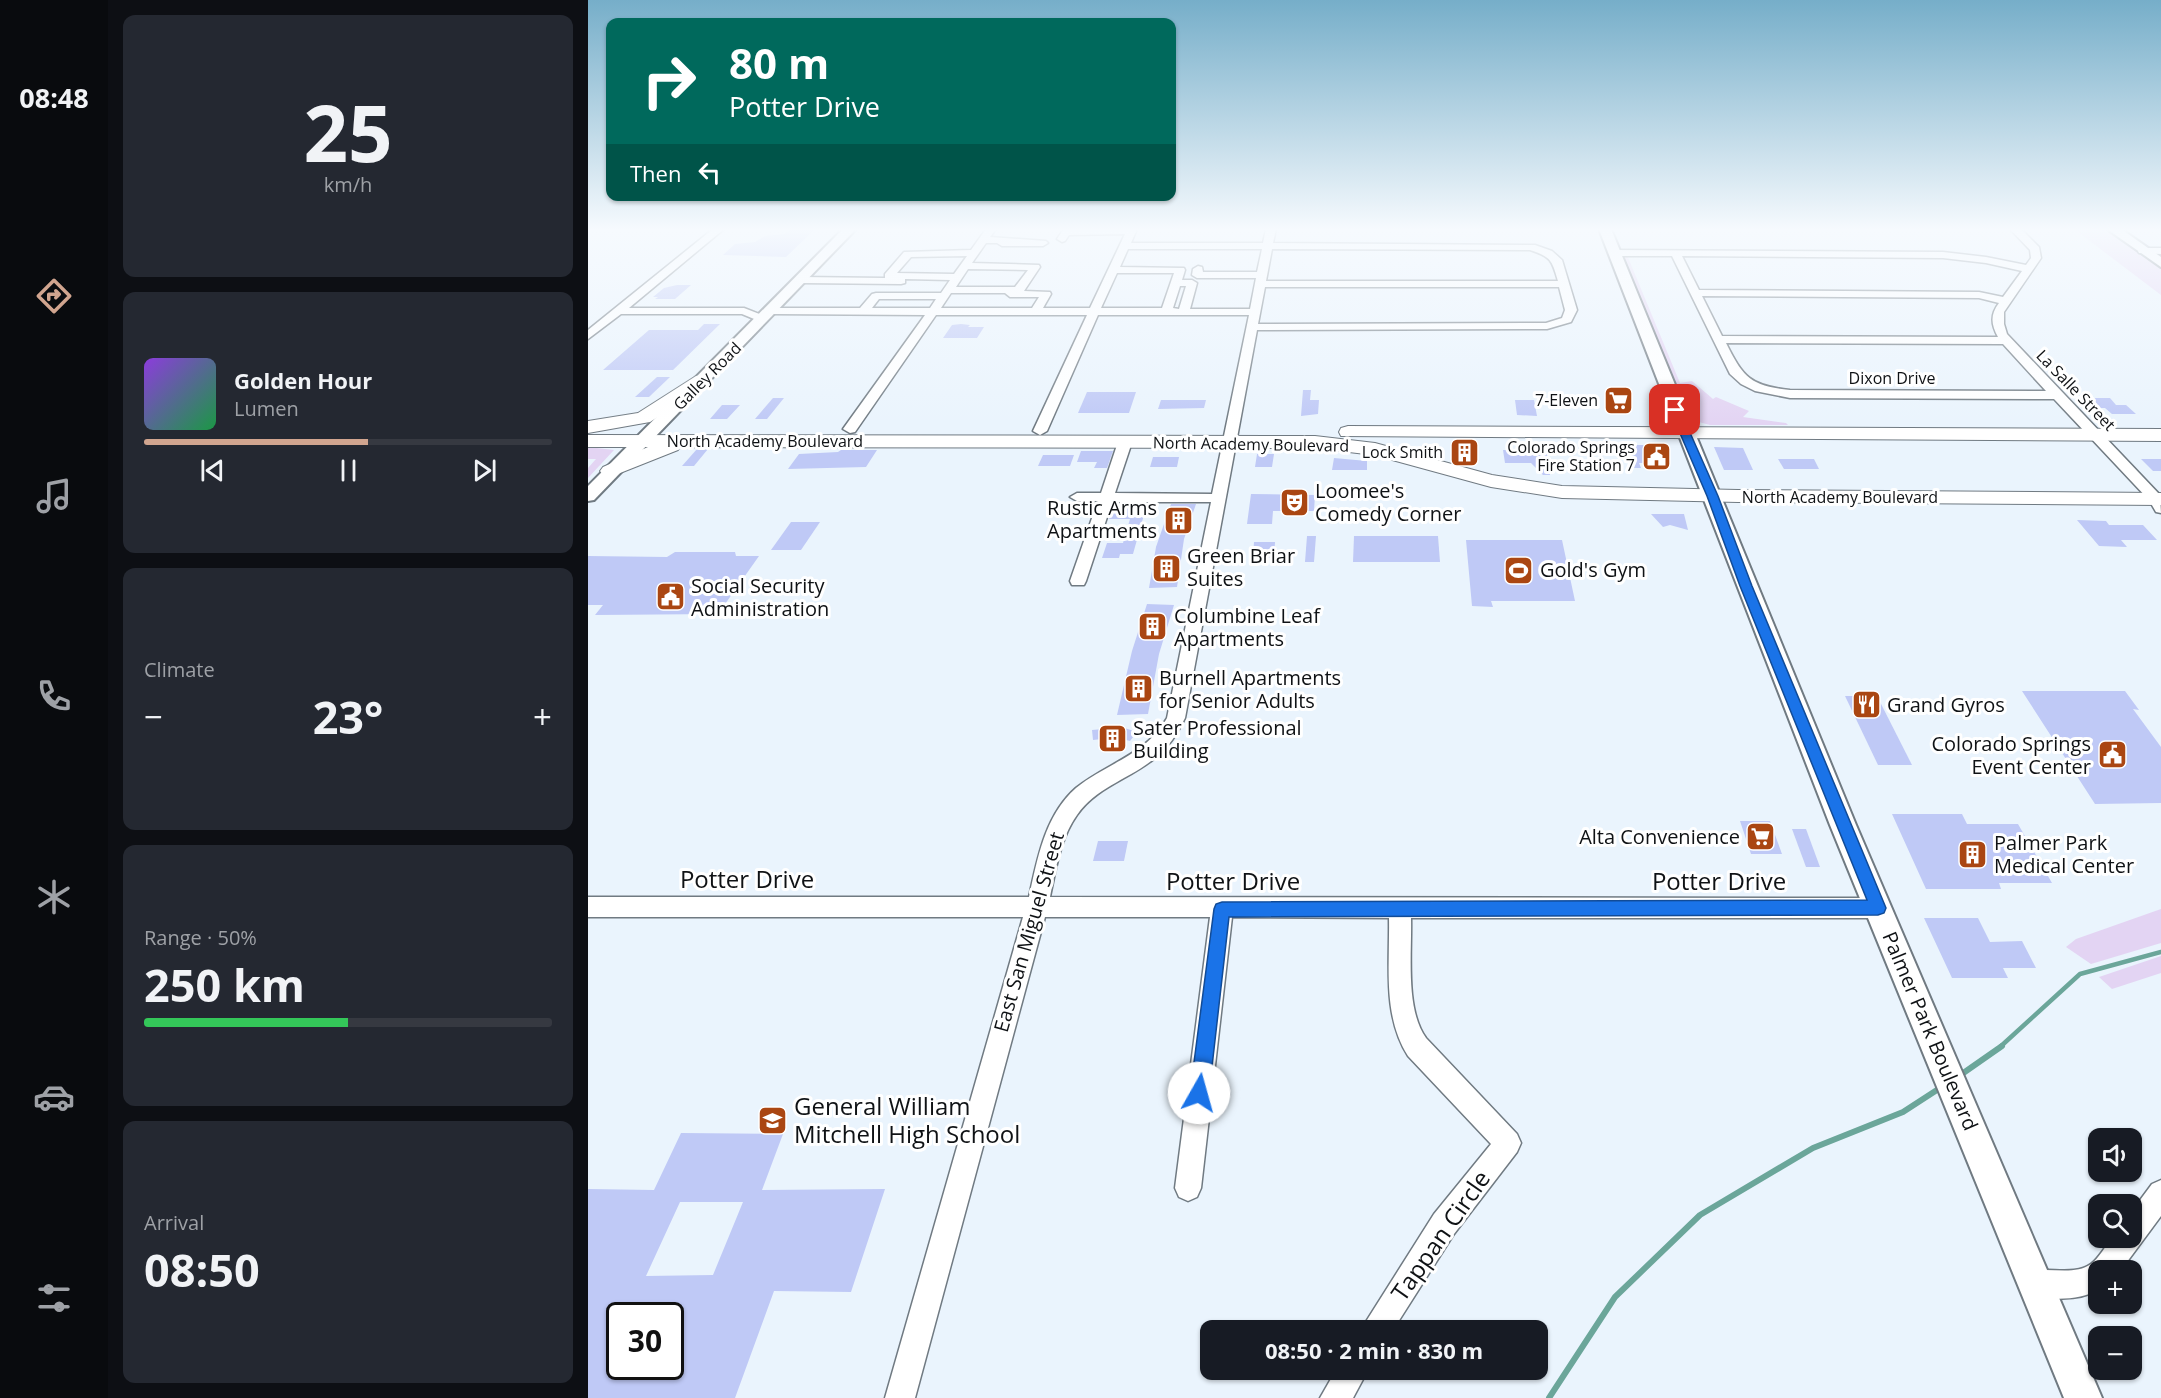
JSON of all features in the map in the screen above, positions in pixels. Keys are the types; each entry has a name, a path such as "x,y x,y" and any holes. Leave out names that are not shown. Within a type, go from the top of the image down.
{"highway":[{"path":"588,427 643,418 702,380"},
{"name":"North Academy Boulevard","path":"588,427 1040,431 1230,437 1356,446 1397,454 1491,481 1562,492 2159,502"},
{"name":"North Academy Boulevard","path":"588,441 1125,442 1230,437 1685,433 2161,435"},
{"path":"610,471 657,450 703,441"}],"main road":[{"name":"Galley Road","path":"588,496 639,441 787,294"},
{"name":"Palmer Park Boulevard","path":"1630,294 1878,908 2083,1398"}],"street":[{"path":"588,336 639,294"},
{"path":"863,311 876,296 890,294"},
{"path":"850,429 945,294"},
{"path":"1023,311 1033,294"},
{"path":"1036,311 1046,294"},
{"path":"1040,431 1102,294"},
{"path":"1166,312 1172,294"},
{"path":"1184,312 1189,294"},
{"name":"East San Miguel Street","path":"900,1398 1055,834 1072,807 1092,788 1146,757 1170,731 1179,707 1259,294"},
{"path":"1253,327 1538,327 1570,324 1571,310 1567,294"},
{"path":"1696,294 1719,339 2006,341"},
{"path":"1871,294 1979,295 2005,302"},
{"name":"La Salle Street","path":"2011,294 1998,312 1997,321 2006,341 2159,502"},
{"path":"744,311 771,310"},
{"path":"619,311 1256,312"},
{"name":"Dixon Drive","path":"1719,339 1734,371 1751,385 1777,393 2056,395"},
{"path":"1078,581 1125,442"},
{"path":"1077,497 1219,498"},
{"name":"Potter Drive","path":"588,907 1878,908"},
{"path":"1188,1188 1222,909"},
{"name":"Tappan Circle","path":"1383,1320 1444,1224 1508,1143 1417,1047 1408,1034 1402,1008 1400,909"},
{"path":"2142,1219 2161,1193"},
{"path":"2112,1260 2121,1248"},
{"path":"2035,1283 2084,1283 2088,1281"},
{"path":"1335,1398 1347,1380"}],"shaded area":[{"path":"1637,294 1643,294 1680,383 1692,381 1713,399 1716,397 1749,411 1743,417 1788,425 1710,425 1695,421 1668,371"},
{"path":"588,447 614,450 588,478 588,468 596,459 588,459"},
{"path":"2161,909 2161,943 2091,964 2066,947 2076,939"},
{"path":"2161,956 2161,973 2112,989 2099,977"}],"building":[{"path":"656,294 680,294 675,299 655,299 658,297 653,297"},
{"path":"704,324 720,324 673,370 603,370 649,330 698,330"},
{"path":"952,325 970,325 968,327 984,327 977,338 943,338"},
{"path":"657,377 670,377 649,397 635,397"},
{"path":"1303,390 1311,390 1310,400 1319,400 1318,414 1301,416"},
{"path":"1087,392 1136,392 1129,413 1078,413"},
{"path":"773,398 784,398 767,419 755,419"},
{"path":"2085,398 2110,398 2116,405 2126,405 2136,414 2112,414 2105,408 2094,408"},
{"path":"1161,400 1206,400 1204,408 1158,409"},
{"path":"1515,400 1534,400 1537,416 1517,415"},
{"path":"722,405 740,405 727,419 710,419"},
{"name":"Colorado Springs Fire Station 7","path":"1625,445 1663,445 1670,463 1639,463 1641,468 1630,468 1626,458 1630,458"},
{"path":"1714,447 1743,448 1753,470 1724,470"},
{"path":"697,449 708,449 694,466 682,466"},
{"path":"841,450 877,450 866,467 788,469 799,454"},
{"path":"1503,450 1546,450 1550,475 1543,475 1531,463 1505,463"},
{"path":"1081,451 1113,451 1107,468 1094,468 1097,462 1077,462"},
{"path":"1257,454 1274,454 1272,467 1255,467"},
{"path":"1043,455 1074,455 1070,466 1038,466"},
{"path":"1153,457 1179,457 1177,467 1150,467"},
{"path":"1334,458 1367,461 1367,470 1332,470"},
{"path":"1778,459 1814,459 1819,469 1784,469"},
{"path":"2141,459 2161,459 2161,471 2153,471"},
{"path":"1251,494 1315,495 1314,511 1273,511 1272,524 1247,524"},
{"path":"1114,504 1147,504 1133,554 1120,554 1119,558 1102,558 1107,543 1123,543 1130,519 1109,519"},
{"path":"1171,504 1196,504 1184,539 1177,587 1149,588 1156,547"},
{"path":"1651,514 1684,514 1688,530 1670,525 1663,527"},
{"path":"2077,520 2106,521 2109,525 2143,525 2157,540 2121,540 2127,547 2099,546"},
{"path":"791,522 820,522 801,550 771,550"},
{"path":"1307,536 1316,536 1314,562 1305,562"},
{"path":"1354,536 1438,536 1440,562 1353,562"},
{"name":"Gold's Gym","path":"1466,540 1562,540 1575,601 1491,601 1493,607 1472,606"},
{"path":"1254,542 1275,542 1274,558 1253,558"},
{"name":"Social Security Administration","path":"675,552 735,552 736,556 759,556 718,614 595,615 603,605 588,605 588,556 667,557"},
{"path":"1147,604 1174,605 1159,654 1148,714 1117,715 1132,651"},
{"name":"Colorado Springs Event Center","path":"2022,691 2125,691 2139,710 2133,709 2161,747 2161,803 2095,804"},
{"path":"1845,696 1877,696 1912,765 1878,765"},
{"name":"Sater Professional Building","path":"1115,725 1137,732 1130,741 1122,739 1116,750 1102,751 1102,739 1093,740 1092,730 1114,728"},
{"name":"Palmer Park Medical Center","path":"1892,814 1962,814 1967,824 2018,824 2052,883 1999,883 2001,889 1926,889"},
{"name":"Alta Convenience","path":"1740,821 1770,821 1782,854 1751,854"},
{"path":"1792,829 1806,829 1820,867 1806,867"},
{"path":"1098,841 1128,841 1124,861 1093,861"},
{"path":"1924,918 1978,918 1990,942 2022,941 2036,968 2003,968 2008,978 1952,978"},
{"name":"General William Mitchell High School","path":"681,1133 783,1134 762,1190 885,1189 851,1292 774,1291 735,1398 588,1398 588,1189 654,1190","holes":["680,1202 743,1202 713,1275 646,1276"]}],"waterway":[{"path":"2000,1047 2080,974 2161,952"},
{"path":"1959,1076 2002,1046"},
{"path":"1549,1398 1615,1297 1700,1215 1813,1148 1903,1112 1940,1088"}],"place":[{"name":"7-Eleven","path":"1619,400"},
{"name":"Lock Smith","path":"1464,452"},
{"name":"Colorado Springs Fire Station 7","path":"1656,456"},
{"name":"Loomee's Comedy Corner","path":"1294,503"},
{"name":"Rustic Arms Apartments","path":"1178,520"},
{"name":"Green Briar Suites","path":"1166,568"},
{"name":"Gold's Gym","path":"1519,570"},
{"name":"Social Security Administration","path":"670,597"},
{"name":"Columbine Leaf Apartments","path":"1153,627"},
{"name":"Burnell Apartments for Senior Adults","path":"1138,689"},
{"name":"Grand Gyros","path":"1866,705"},
{"name":"Sater Professional Building","path":"1112,739"},
{"name":"Colorado Springs Event Center","path":"2112,755"},
{"name":"Alta Convenience","path":"1761,837"},
{"name":"Palmer Park Medical Center","path":"1973,854"},
{"name":"General William Mitchell High School","path":"773,1121"}],"route":[{"path":"1199,1093 1222,909 1878,908 1746,586 1713,496 1675,410"}]}
